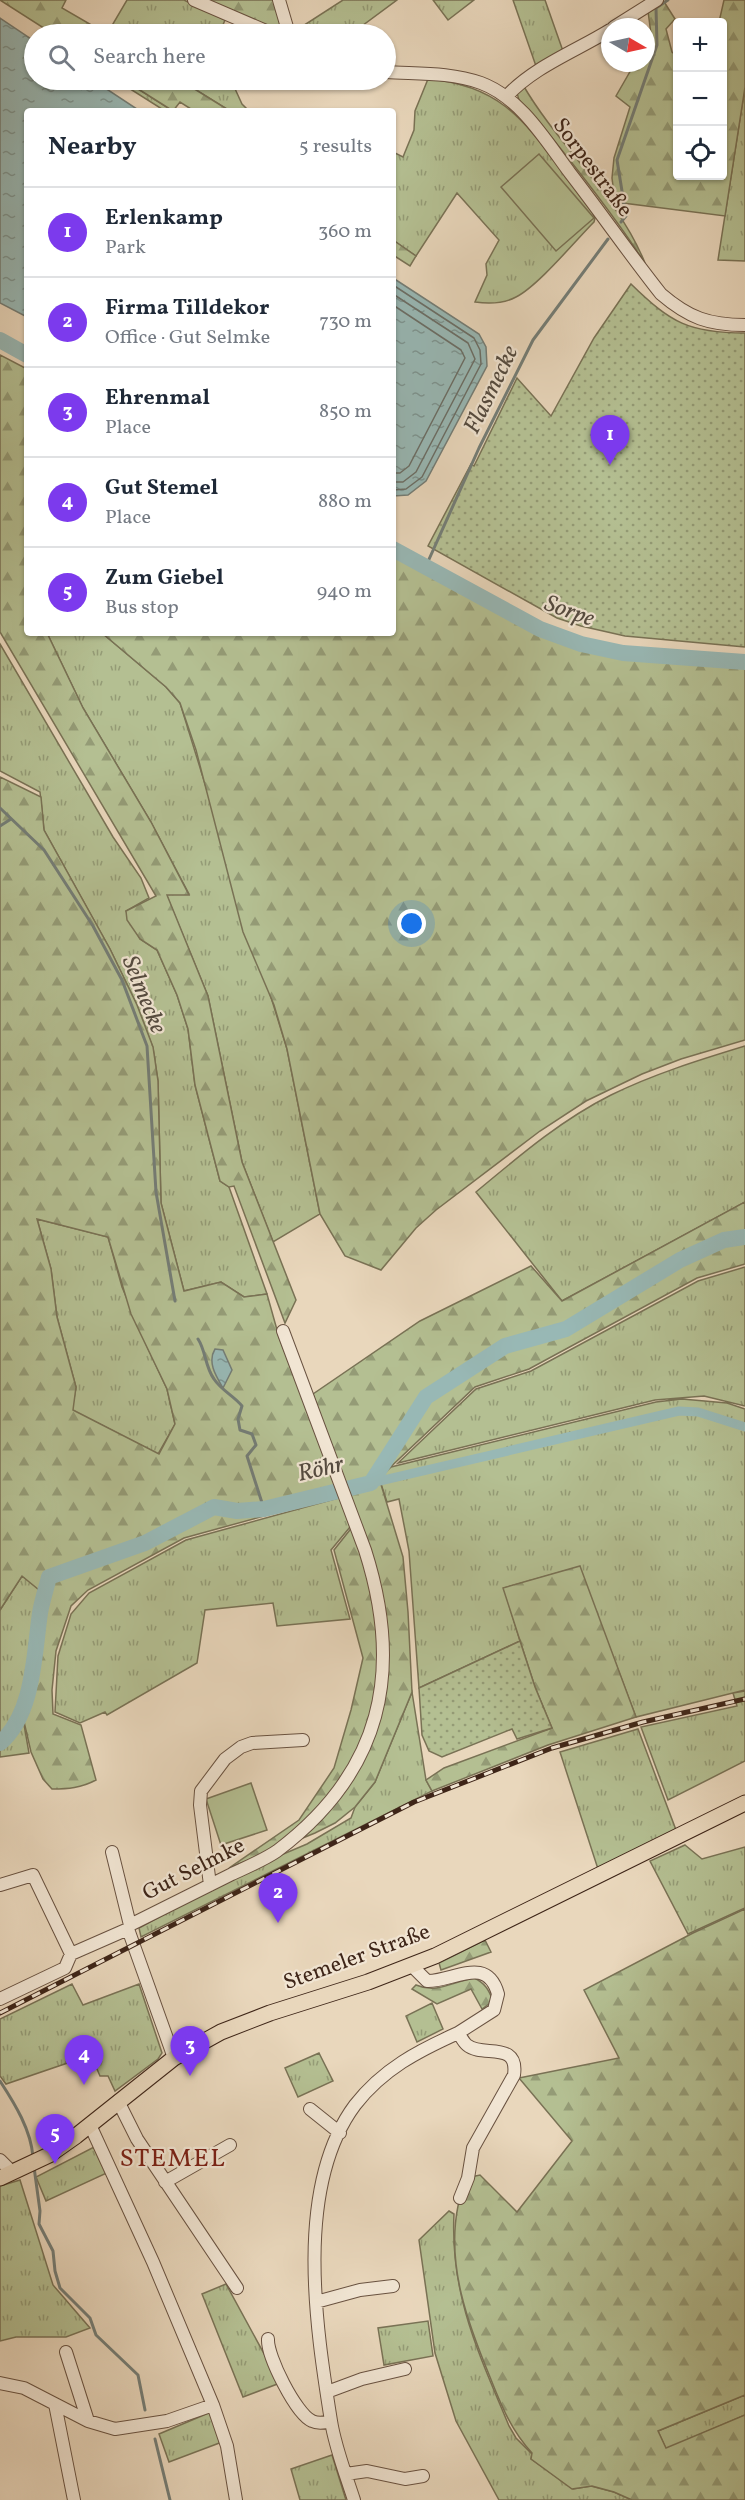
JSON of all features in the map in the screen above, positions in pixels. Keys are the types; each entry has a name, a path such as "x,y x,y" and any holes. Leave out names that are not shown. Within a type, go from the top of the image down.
{"main road":[{"name":"Stemeler Straße","path":"6,2175 49,2155 174,2058 221,2032 411,1965 745,1803"}],"street":[{"path":"194,0 250,24"},
{"path":"279,0 286,24"},
{"path":"628,18 657,0"},
{"path":"506,97 518,85 538,72 601,35"},
{"name":"Sorpestraße","path":"396,72 463,78 481,83 506,97 537,129 662,294 688,315 713,323 745,325"},
{"name":"Gut Selmke","path":"71,1954 276,1852 322,1810 351,1776 367,1745 379,1707 384,1663 379,1606 365,1550 283,1331"},
{"path":"210,1885 200,1805 201,1791 219,1766 241,1747 252,1743 303,1740"},
{"path":"112,1852 129,1927 174,2058"},
{"path":"0,1885 33,1875 71,1954 64,1968 2,1994"},
{"path":"354,2500 331,2421 316,2302 316,2231 323,2173 354,2106 391,2068 415,2052 458,2032 494,2010 498,1994 494,1984 477,1972 459,1974 438,1982 427,1982 411,1965"},
{"path":"458,2032 466,2045 479,2050 504,2052 512,2060 515,2069 473,2148 468,2178 460,2198"},
{"path":"118,2101 137,2139 237,2288"},
{"path":"310,2109 340,2133"},
{"path":"90,2125 153,2262 213,2404 227,2446 236,2500"},
{"path":"165,2182 230,2145"},
{"path":"0,2160 6,2175"},
{"path":"316,2302 360,2290 393,2286"},
{"path":"268,2339 270,2354 303,2415 317,2423 331,2421"},
{"path":"66,2352 88,2421"},
{"path":"327,2392 362,2379 405,2369"},
{"path":"0,2382 24,2388 88,2421 115,2429 150,2425 213,2404"},
{"path":"56,2404 74,2500"},
{"path":"346,2474 367,2471 405,2479 423,2476"}],"green space":[{"path":"0,0 66,0 62,8 90,24 37,24"},
{"path":"127,0 184,0 225,20 223,24 113,24"},
{"path":"205,0 275,0 280,24 260,24"},
{"path":"343,0 397,0 365,24 306,24"},
{"path":"433,0 474,0 448,20"},
{"path":"513,0 545,0 564,54 537,69"},
{"path":"663,0 674,18 666,29 673,53 673,180 727,180 727,18 720,18 724,0 745,0 745,87 725,216 615,202 612,178 614,158 630,107 616,96 630,72 655,72 655,18 649,18 648,11"},
{"path":"428,79 453,83 491,97 507,108 535,136 592,212 594,222 535,283 511,299 496,303 475,302 487,275 486,264 499,240 457,193 416,256 396,242 396,154 403,157 414,130 415,111"},
{"path":"523,85 553,130 620,216 645,263 580,173 520,102 517,93"},
{"path":"745,87 745,261 718,260"},
{"path":"132,90 140,90 168,108 160,108"},
{"path":"140,90 196,90 225,108 189,108 180,102 175,108 168,108"},
{"path":"196,90 236,90 246,108 225,108"},
{"path":"539,154 594,218 556,251 501,187"},
{"path":"396,242 416,256 410,266 396,257"},
{"path":"631,284 658,308 682,323 709,331 745,333 745,647 625,636 581,626 557,618 428,546 471,464 474,466 517,378 551,416 594,338"},
{"path":"0,355 24,367 24,636 48,636 83,708 151,822 189,895 167,895 208,996 242,1162 296,1300 285,1323 234,1186 229,1187 220,1181 195,1085 188,1029 177,995 157,950 140,939 127,920 126,911 156,896 0,632"},
{"path":"396,557 507,616 578,645 640,658 745,665 745,1040 681,1059 642,1074 586,1101 540,1131 436,1210 416,1228 381,1270 345,1256 320,1214 287,1049 274,1005 243,932 196,750 180,703 166,687 106,636 396,636"},
{"path":"48,636 106,636 166,687 180,703 287,1049 320,1214 273,1242 242,1162 208,996 166,894 189,894 151,822 83,708"},
{"path":"0,644 113,837 141,878 149,898 126,911 140,939 157,950 177,995 188,1029 195,1085 220,1181 229,1187 267,1294 244,1297 221,1282 184,1291 161,1203 158,1081 153,1048 137,1005 110,949 44,830 40,792 0,771"},
{"path":"0,777 41,797 44,830 110,949 137,1005 153,1047 158,1081 161,1203 184,1291 221,1282 244,1297 267,1294 279,1337 340,1495 184,1538 88,1590 71,1606 56,1651 52,1690 53,1714 81,1725 96,1780 85,1785 52,1789 43,1779 31,1752 22,1713 39,1590 22,1576 0,1610","holes":["37,1219 108,1237 131,1314 167,1389 175,1424 159,1454 73,1410 76,1387 57,1317 51,1269"]},
{"path":"745,1046 745,1202 562,1301 476,1192 540,1140 611,1095 660,1074"},
{"path":"745,1202 745,1264 697,1278 529,1369 475,1387 379,1478 403,1557 412,1692 375,1782 355,1807 335,1823 315,1833 229,1868 299,1820 334,1768 363,1658 334,1550 353,1526 313,1394 420,1321 531,1266 562,1301"},
{"path":"37,1219 108,1237 122,1287 167,1389 175,1424 158,1454 72,1410 76,1387 57,1317 51,1269"},
{"path":"745,1267 745,1406 704,1396 655,1400 398,1463 476,1389 531,1371 698,1281"},
{"path":"682,1399 727,1403 745,1409 745,1690 636,1717 579,1567 504,1588 520,1641 419,1688 409,1551 399,1499 387,1502 379,1478 391,1467 656,1402"},
{"path":"342,1497 350,1527 331,1550 350,1619 277,1626 273,1603 205,1610 197,1663 107,1715 105,1712 80,1723 55,1712 58,1656 71,1614 89,1593 186,1540"},
{"path":"580,1566 636,1717 548,1745 432,1791 426,1780 444,1768 552,1728 535,1687 503,1588"},
{"path":"22,1576 40,1590 22,1713 29,1753 0,1757 0,1610"},
{"path":"520,1641 535,1687 552,1728 517,1739 512,1729 442,1757 429,1751 422,1735 419,1688"},
{"path":"745,1691 745,1761 668,1800 641,1727 737,1706 733,1693"},
{"path":"412,1692 426,1780 432,1791 141,1937 139,1928 241,1872 307,1844 351,1818 355,1807 375,1782"},
{"path":"638,1729 676,1830 598,1869 560,1752"},
{"path":"251,1783 267,1830 221,1845 206,1799"},
{"path":"685,1845 702,1859 745,1847 745,1908 688,1934 650,1861"},
{"path":"745,1909 745,2395 658,2431 666,2448 745,2415 745,2500 632,2500 592,2486 572,2489 531,2459 532,2453 507,2417 482,2357 467,2315 457,2272 455,2228 459,2203 471,2177 480,2175 517,2212 572,2141 519,2078 619,2058 584,1990 693,1933"},
{"path":"485,1940 491,1952 441,1970 439,1963"},
{"path":"474,1978 486,1987 493,2001 482,2009 471,1989 437,2004 412,1989 416,1985 438,1988"},
{"path":"72,1984 83,2005 139,1984 162,2053 158,2059 115,2091 108,2076 100,2076 91,2055 6,2084 0,2076 0,2019"},
{"path":"432,2003 443,2029 417,2042 406,2016"},
{"path":"319,2053 333,2081 298,2097 285,2068"},
{"path":"96,2146 109,2172 46,2201 36,2177"},
{"path":"20,2180 53,2285 90,2328 66,2337 16,2337 0,2341 0,2186"},
{"path":"449,2211 454,2214 457,2271 469,2323 487,2374 516,2438 532,2454 531,2459 573,2489 591,2486 632,2500 499,2500 456,2421 435,2353 419,2240"},
{"path":"226,2284 280,2383 243,2397 202,2294"},
{"path":"428,2321 433,2356 384,2365 378,2328"},
{"path":"745,2395 745,2415 666,2449 658,2431"},
{"path":"211,2412 222,2442 169,2462 159,2434"},
{"path":"332,2455 346,2500 300,2500 291,2469"}],"water":[{"path":"0,18 24,34 24,90 108,90 135,108 24,108 24,315 0,303"},
{"path":"396,280 479,334 486,347 487,366 426,481 408,495 396,496"},
{"path":"215,1349 223,1350 232,1370 223,1388 212,1364"}],"waterway":[{"name":"Flasmecke","path":"621,222 626,216 617,160 657,45 656,8 668,0"},
{"name":"Flasmecke","path":"426,566 479,448 533,340 608,239"},
{"name":"Sorpe","path":"0,340 24,353"},
{"name":"Sorpe","path":"396,551 540,629 581,644 623,653 745,662"},
{"name":"Selmecke","path":"0,808 44,850 93,926 122,980 147,1046 156,1192 175,1301"},
{"path":"0,826 11,819"},
{"name":"Röhr","path":"0,1743 11,1731 26,1700 34,1665 41,1608 49,1577 145,1543 214,1507 237,1511 264,1509 371,1483 426,1397 505,1346 566,1329 680,1260 724,1240 745,1237"},
{"name":"Selmecke","path":"198,1339 214,1379 242,1406 238,1419 240,1430 252,1434 256,1445 247,1456 264,1509"},
{"path":"371,1483 679,1411 698,1412 745,1427"},
{"path":"0,2081 26,2127 33,2157"},
{"path":"34,2167 40,2211 39,2224 53,2251 60,2288 90,2318 96,2335 138,2375 145,2410"},
{"path":"155,2439 170,2500"}],"railway":[{"path":"0,2013 414,1802 552,1748 643,1722 745,1699"}],"place":[{"name":"Erlenkamp","path":"610,465"},
{"name":"Firma Tilldekor","path":"278,1923"},
{"name":"Ehrenmal","path":"190,2076"},
{"name":"Gut Stemel","path":"84,2085"},
{"name":"Zum Giebel","path":"55,2164"}],"district":[{"name":"STEMEL","path":"173,2159"}]}
